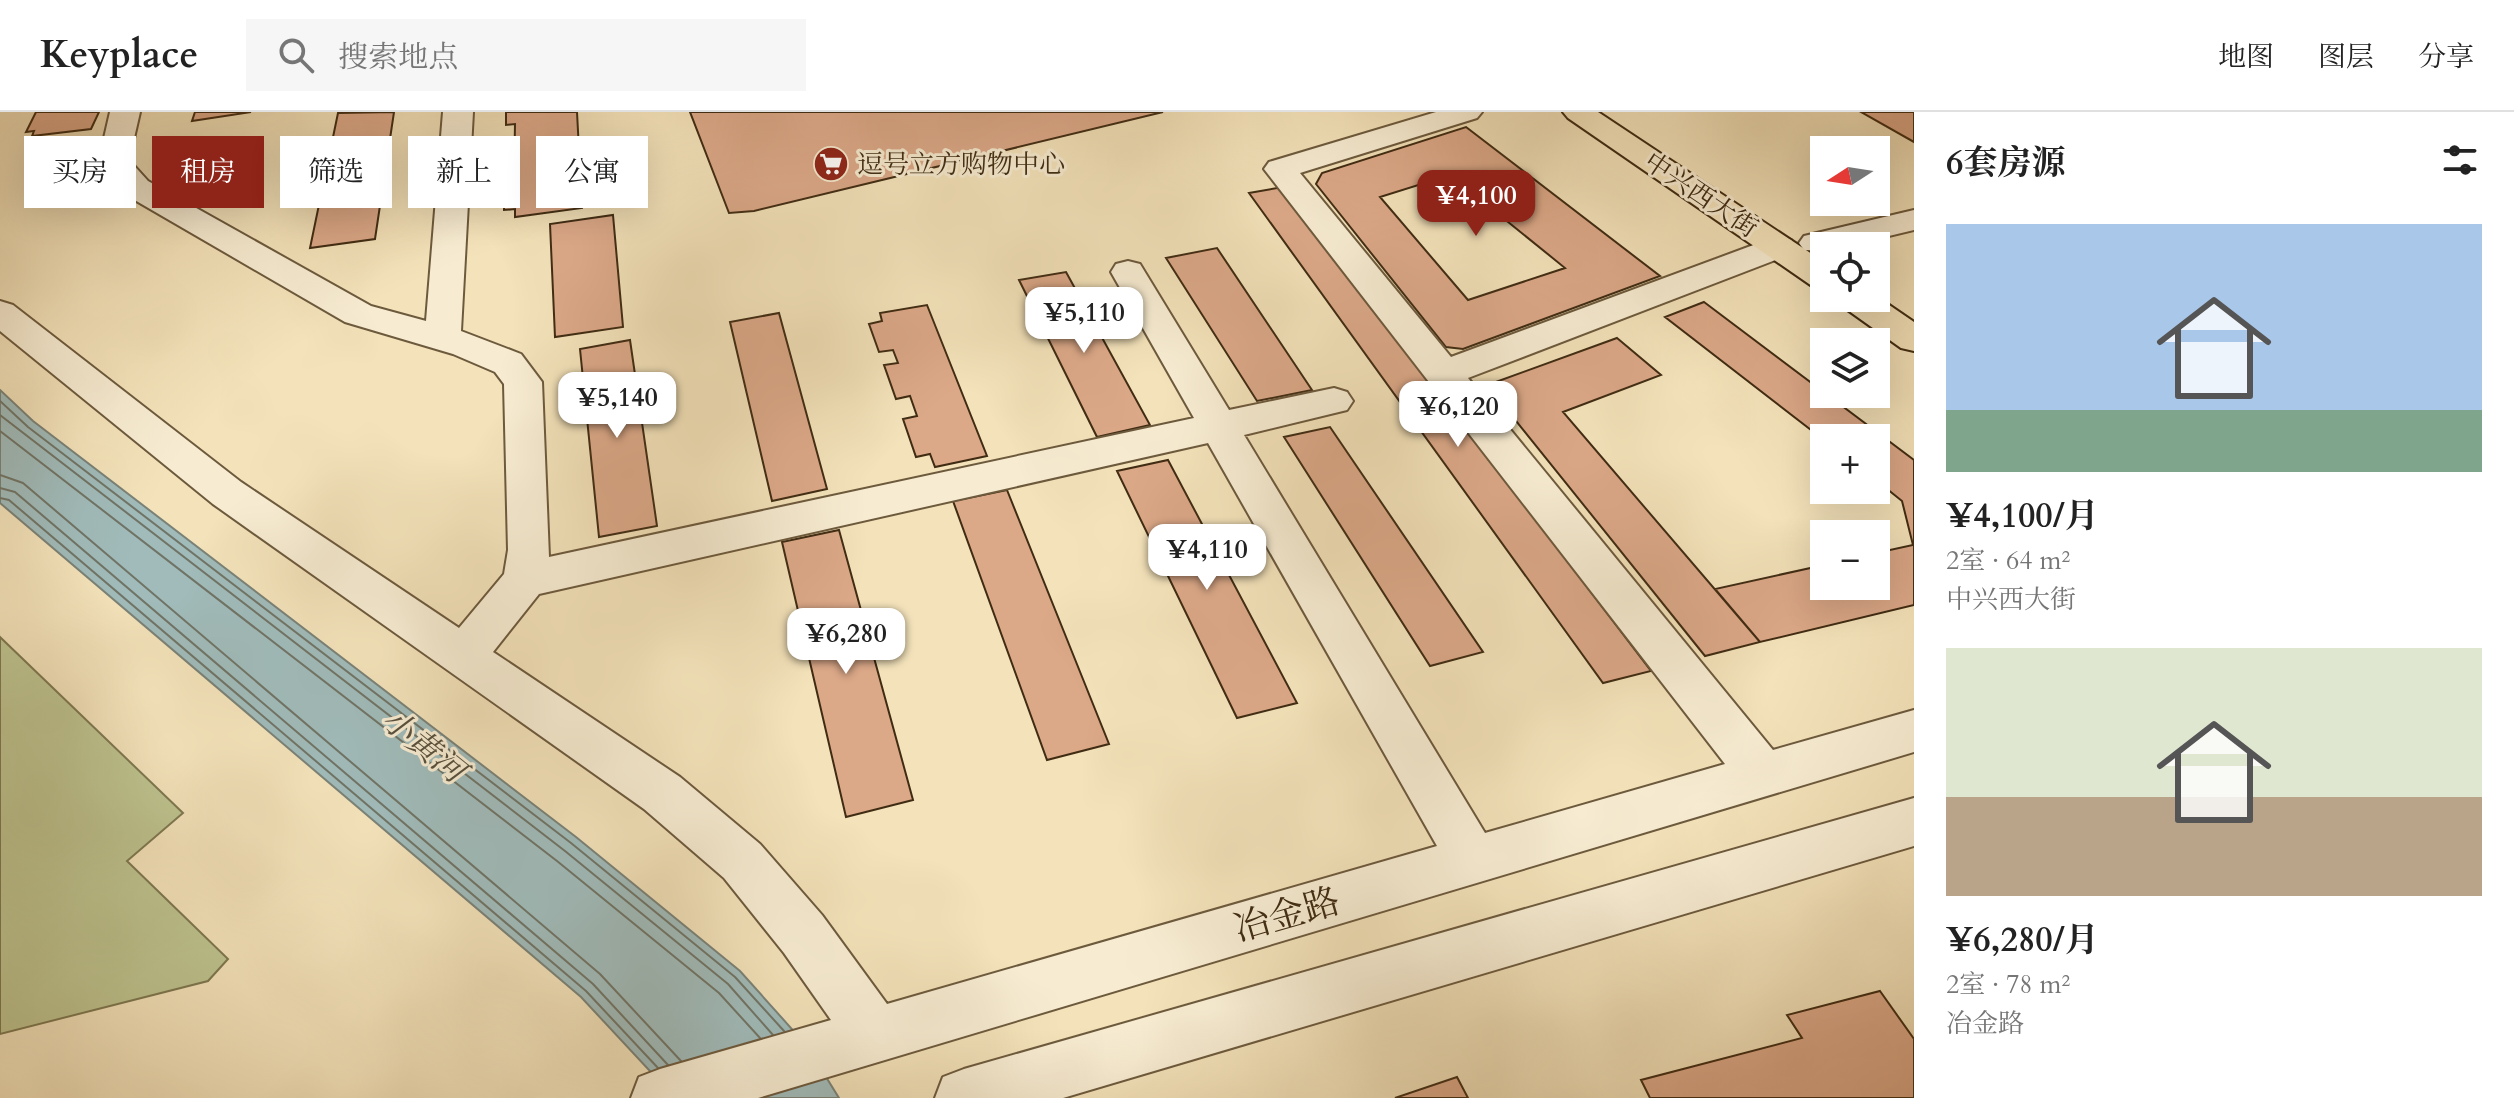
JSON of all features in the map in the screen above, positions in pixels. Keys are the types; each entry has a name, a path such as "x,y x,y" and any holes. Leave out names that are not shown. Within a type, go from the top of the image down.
{"main road":[{"name":"中兴西大街","path":"1578,112 1810,268"},
{"name":"中兴西大街","path":"1617,112 1810,239"},
{"path":"1890,292 1914,308"},
{"path":"1874,312 1914,339"}],"street":[{"path":"125,112 114,160 121,173 137,188 358,314 466,345 508,363 523,382 529,550 525,580 463,656"},
{"path":"443,339 458,112"},
{"path":"1467,112 1280,169 1763,775"},
{"path":"1871,232 1914,220"},
{"path":"1443,374 1779,247"},
{"path":"1128,272 1473,861"},
{"path":"0,313 227,493 662,793 742,861 803,934 850,1044"},
{"path":"525,580 1334,401"},
{"name":"冶金路","path":"660,1098 1914,731"},
{"path":"964,1098 1914,822"}],"green space":[{"path":"0,637 183,813 127,861 228,959 208,981 0,1034"}],"water":[{"name":"小黄河","path":"0,390 33,421 576,837 740,971 807,1046 839,1098 675,1098 581,997 0,503"}],"building":[{"path":"36,112 99,112 91,129 32,136 34,131 26,132"},
{"path":"195,112 251,112 192,121"},
{"path":"394,112 390,136 333,136 338,113"},
{"path":"506,112 577,112 578,136 536,136 536,208 582,208 515,217 515,209 504,210 520,208 520,136 515,136 515,124 506,125"},
{"name":"逗号立方购物中心","path":"690,112 1163,112 754,211 729,213"},
{"path":"1861,112 1914,112 1914,142"},
{"path":"1466,127 1660,276 1463,349 1446,347 1316,184 1322,173","holes":["1450,175 1565,268 1468,300 1380,197"]},
{"path":"1283,187 1651,671 1603,683 1249,193"},
{"path":"318,208 380,208 375,239 310,248"},
{"path":"613,215 623,327 555,337 550,224"},
{"path":"1217,248 1312,390 1257,401 1166,258"},
{"path":"1066,272 1150,425 1097,437 1019,280"},
{"path":"1704,302 1810,382 1810,408 1845,408 1866,424 1810,424 1810,429 1665,317"},
{"path":"927,305 987,456 935,467 930,454 916,457 903,419 917,416 910,396 896,399 884,365 898,363 893,350 879,352 869,324 882,321 880,313"},
{"path":"779,313 827,489 772,501 730,322"},
{"path":"1617,338 1661,375 1563,412 1760,642 1705,656 1492,391 1493,383"},
{"path":"630,340 657,526 599,537 580,349"},
{"path":"1330,427 1483,652 1430,666 1284,437"},
{"path":"1890,442 1914,460 1914,605 1760,642 1715,589 1810,568 1810,600 1890,600 1890,550 1913,545 1902,501 1890,491"},
{"path":"1168,460 1297,703 1237,718 1117,471"},
{"path":"1007,490 1109,744 1047,760 953,501"},
{"path":"839,530 913,800 846,817 782,542"},
{"path":"1880,991 1914,1039 1914,1098 1650,1098 1641,1080 1802,1038 1787,1015"},
{"path":"1457,1077 1468,1098 1395,1098"}],"place":[{"name":"逗号立方购物中心","path":"831,164"}]}
